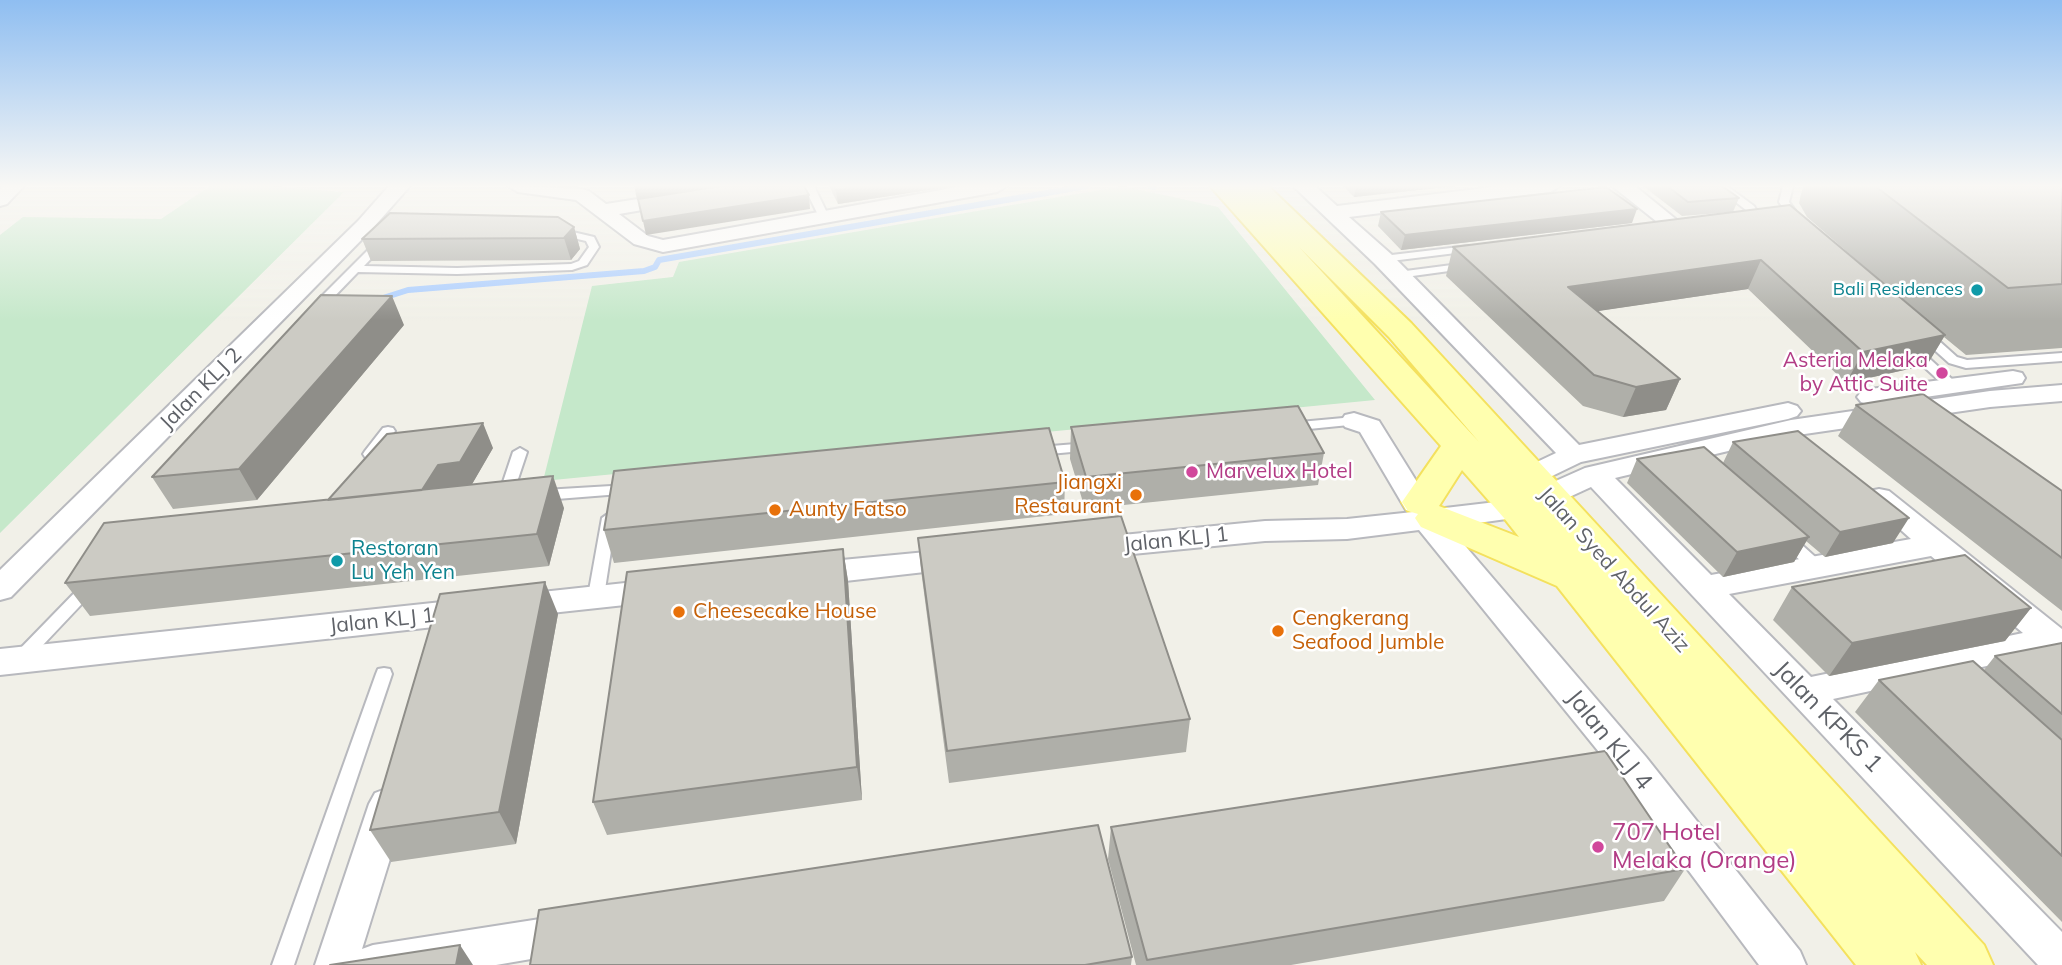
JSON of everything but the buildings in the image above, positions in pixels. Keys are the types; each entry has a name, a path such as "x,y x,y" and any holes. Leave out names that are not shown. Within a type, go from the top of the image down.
{"main road":[{"name":"Jalan Syed Abdul Aziz","path":"1269,231 1460,445 1524,492 1576,578 1892,965"},
{"name":"Jalan Syed Abdul Aziz","path":"1285,231 1400,330 1524,492 1964,965"},
{"path":"1460,445 1425,511 1576,578"}],"street":[{"name":"Jalan KLJ 2","path":"0,589 243,339 338,231"},
{"name":"Jalan KLJ 2","path":"0,566 243,339 364,231"},
{"path":"629,231 640,240 663,246 746,231"},
{"name":"Jalan KPKS 1","path":"1352,231 1584,464 2062,961"},
{"path":"1584,464 1950,384 2057,367"},
{"path":"1584,464 1695,457 1782,420 1904,411 1990,399 2062,393"},
{"path":"1782,420 1822,453"},
{"name":"Jalan KLJ 4","path":"1354,421 1370,426 1425,511 1633,768 1783,965"},
{"name":"Jalan KLJ 1","path":"1061,551 1265,531 1347,529 1524,492 1584,464"},
{"path":"1854,478 2057,643"},
{"path":"1702,588 1937,545"},
{"path":"787,577 993,557"},
{"name":"Jalan KLJ 1","path":"9,661 692,587"},
{"path":"437,653 450,614"},
{"path":"1804,692 1934,675 2057,643"},
{"path":"1540,782 1633,768"},
{"path":"337,965 400,770"},
{"path":"373,965 542,952 611,927"}],"lane":[{"path":"355,269 457,271 572,267 583,263 594,247 590,239 557,231"},
{"path":"327,317 323,301 391,234"},
{"path":"1390,267 1480,248"},
{"path":"1390,267 1480,265"},
{"path":"1913,325 1959,363 2057,367 2062,357"},
{"path":"1910,348 1950,384"},
{"path":"1904,411 1927,428"},
{"path":"1272,429 1354,421"},
{"path":"364,462 388,431"},
{"path":"1025,453 1107,445"},
{"path":"520,452 512,497 641,489"},
{"path":"596,596 614,491"},
{"path":"1778,532 1817,566"},
{"path":"9,661 98,577"},
{"path":"283,965 384,674"}],"green space":[{"path":"5,231 305,231 0,533 0,235"},
{"path":"860,231 1238,231 1375,400 543,481 592,286 673,277 679,262"}],"waterway":[{"path":"383,298 408,290 644,271 655,267 659,260 827,231"}],"place":[{"name":"Bali Residences","path":"1977,290"},
{"name":"Asteria Melaka by Attic Suite","path":"1942,373"},
{"name":"Marvelux Hotel","path":"1192,472"},
{"name":"Jiangxi Restaurant","path":"1136,495"},
{"name":"Aunty Fatso","path":"775,510"},
{"name":"Restoran Lu Yeh Yen","path":"337,561"},
{"name":"Cheesecake House","path":"679,612"},
{"name":"Cengkerang Seafood Jumble","path":"1278,631"},
{"name":"707 Hotel Melaka (Orange)","path":"1598,847"}]}
